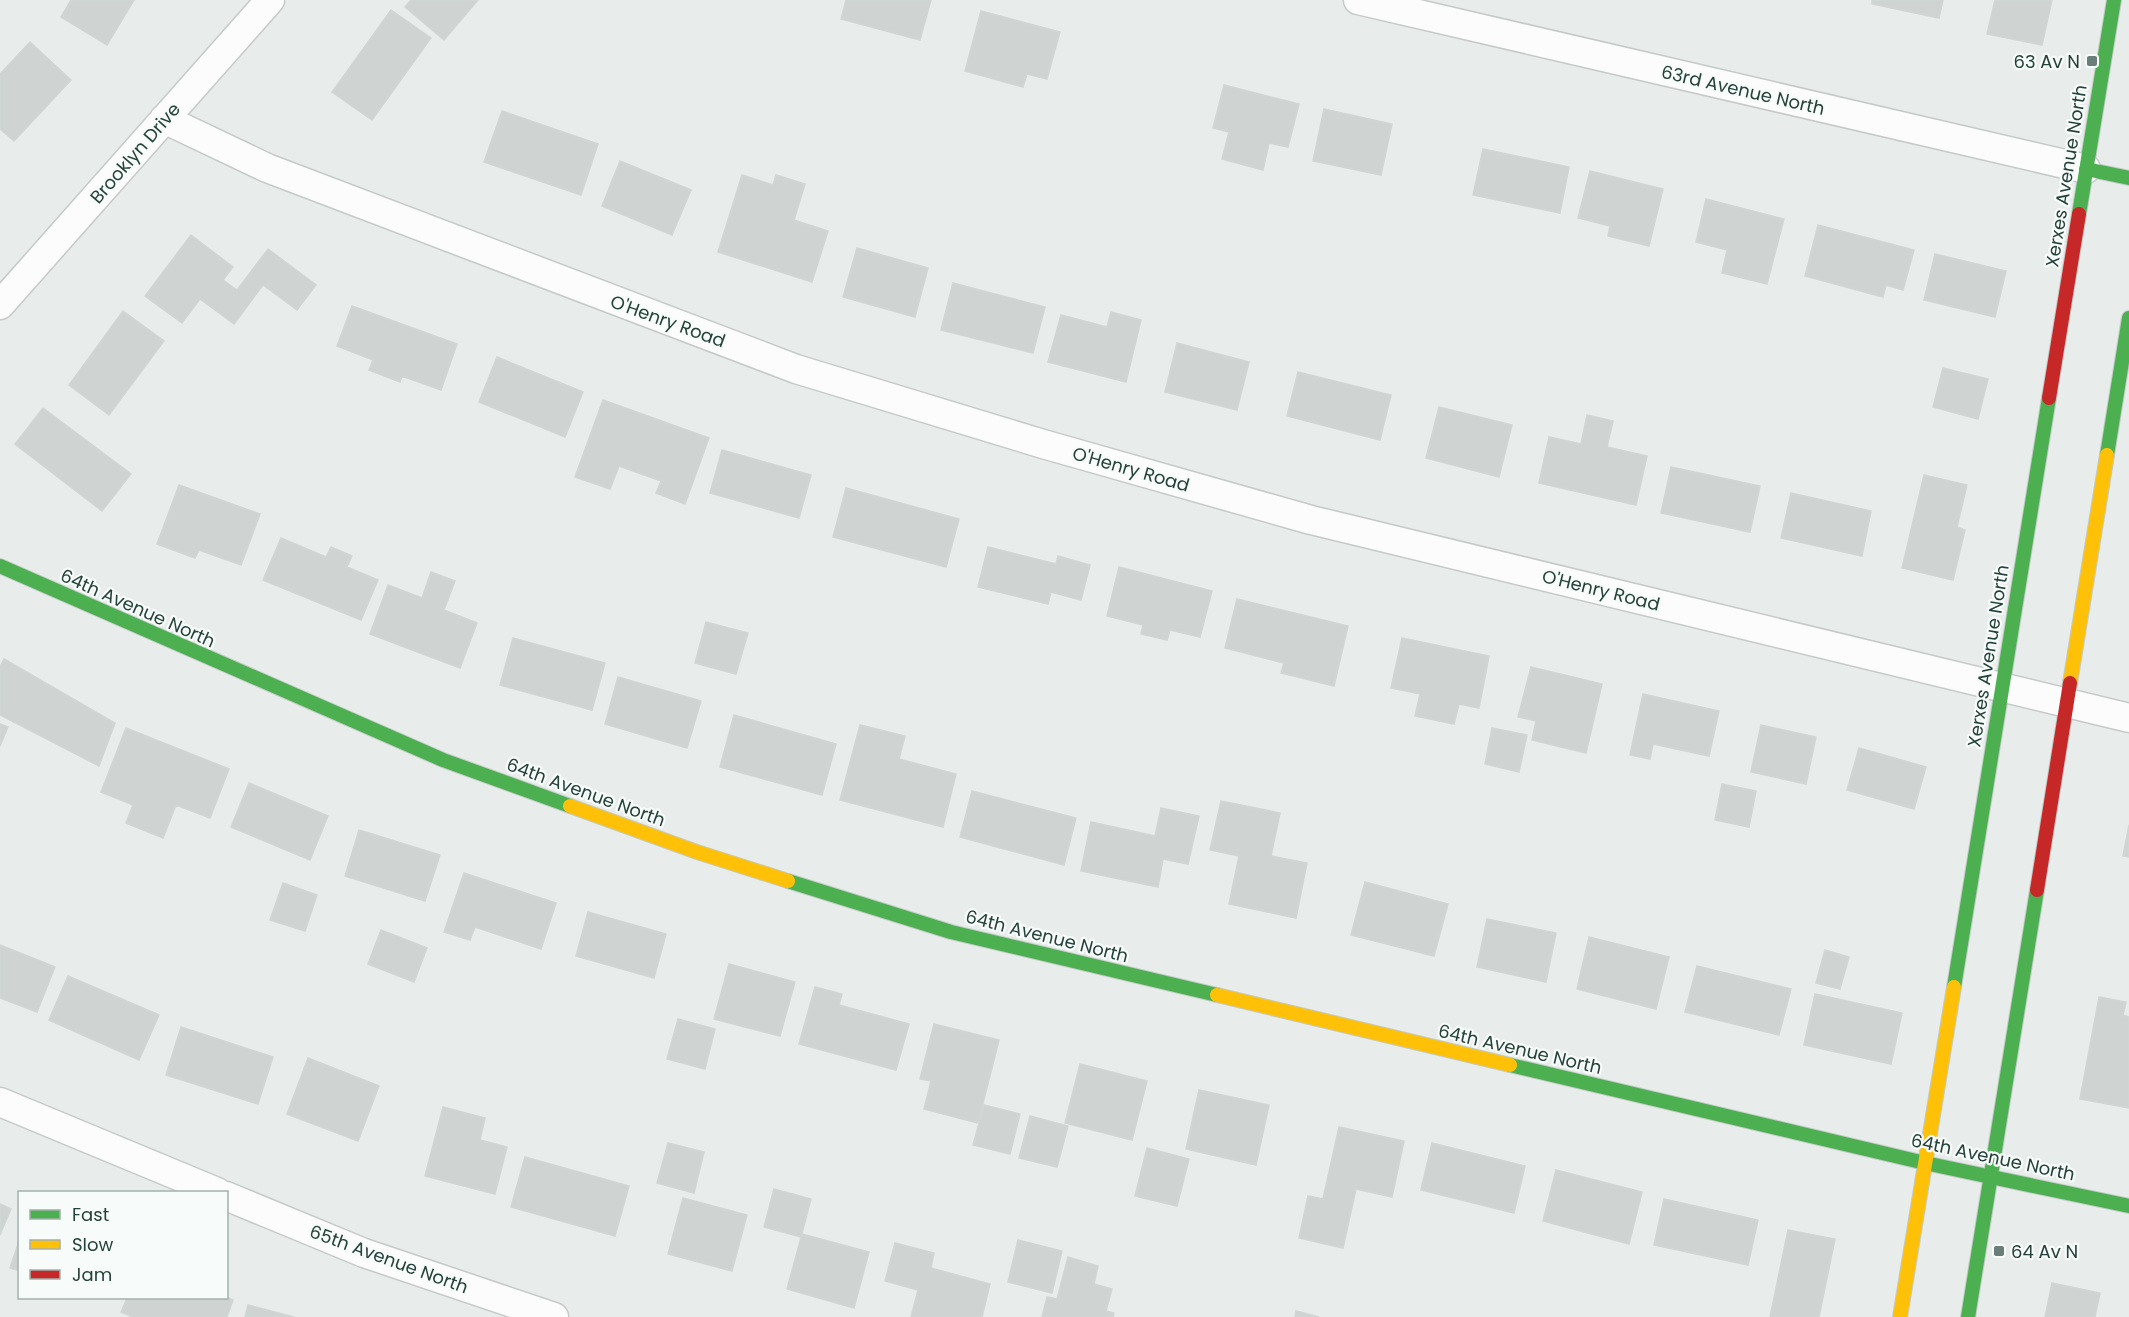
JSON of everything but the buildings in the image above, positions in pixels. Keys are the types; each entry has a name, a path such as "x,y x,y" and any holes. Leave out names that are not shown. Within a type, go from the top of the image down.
{"street":[{"name":"Brooklyn Drive","path":"0,305 270,0"},
{"name":"63rd Avenue North","path":"1358,0 2129,178"},
{"name":"Xerxes Avenue North","path":"1900,1317 2114,0"},
{"name":"O'Henry Road","path":"164,119 267,168 796,369 1043,444 1311,520 2129,718"},
{"path":"1968,1317 2129,318"},
{"name":"64th Avenue North","path":"0,566 443,760 697,852 951,932 1991,1178 2129,1206"},
{"path":"0,1102 215,1191"},
{"name":"65th Avenue North","path":"228,1197 364,1253 554,1317"}],"traffic: fast":[{"path":"2079,214 2114,0"},
{"path":"2086,169 2129,178"},
{"path":"2107,455 2129,318"},
{"path":"1954,987 2049,398"},
{"path":"0,566 443,760 570,806"},
{"path":"788,881 951,932 1217,995"},
{"path":"1968,1317 2037,890"},
{"path":"1510,1065 1925,1163 2129,1206"}],"traffic: slow":[{"path":"2070,683 2107,455"},
{"path":"570,806 697,852 788,881"},
{"path":"1900,1317 1954,987"},
{"path":"1217,995 1510,1065"}],"traffic: jam":[{"path":"2049,398 2079,214"},
{"path":"2037,890 2070,683"}],"place":[{"name":"63 Av N","path":"2092,61"},
{"name":"64 Av N","path":"1999,1251"}]}
